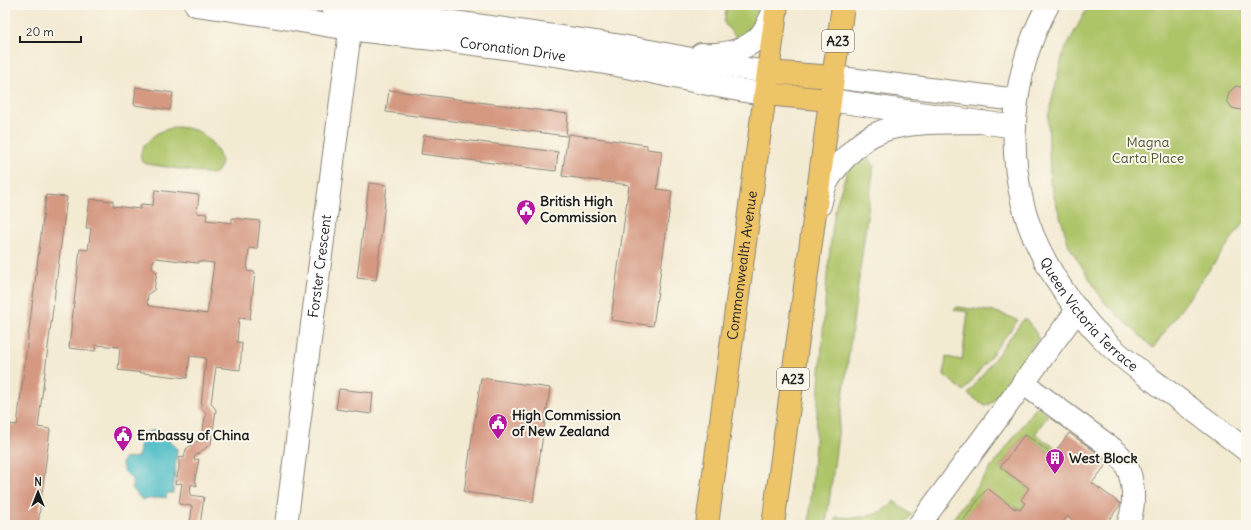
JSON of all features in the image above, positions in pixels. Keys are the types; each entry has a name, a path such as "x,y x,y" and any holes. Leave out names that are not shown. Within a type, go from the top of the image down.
{"highway":[{"name":"Commonwealth Avenue","path":"707,525 777,5"},
{"name":"A23","path":"774,524 843,5"},
{"name":"Coronation Drive","path":"768,72 833,77"},
{"name":"Coronation Drive","path":"765,94 830,100"}],"street":[{"name":"Coronation Drive","path":"196,5 351,18 661,52 732,67 768,72"},
{"name":"Coronation Drive","path":"331,5 351,18 589,60 659,73 735,90 765,94"},
{"path":"661,52 711,54 727,52 740,48 753,42 764,31 777,5"},
{"name":"Queen Victoria Terrace","path":"1048,5 1039,23 1028,52 1017,100 1015,127 1018,177 1025,213 1035,238 1047,264 1061,286 1099,335 1126,360 1246,450"},
{"name":"Forster Crescent","path":"286,525 351,18"},
{"path":"833,77 1017,100"},
{"path":"830,100 1015,127"},
{"path":"812,237 826,184 842,162 872,135 889,129 925,124 982,122"},
{"path":"919,525 1078,309"},
{"path":"1023,383 1122,457 1128,470 1133,494 1132,510 1128,525"}],"green space":[{"path":"727,5 760,5 753,25 740,42 724,23"},
{"name":"Magna Carta Place","path":"1089,5 1246,5 1246,219 1153,348 1104,302 1069,246 1050,183 1048,117 1063,53"},
{"path":"177,127 195,130 201,133 212,143 221,161 221,166 218,171 212,174 142,162 141,152 143,147 151,138 164,130"},
{"path":"861,155 867,156 874,165 826,525 809,525 827,276 833,223 836,205 847,172"},
{"path":"957,307 996,312 1018,320 964,391 944,375 946,357 962,360 968,312 954,310"},
{"path":"1024,319 1026,319 1036,333 1038,339 996,397 991,403 985,406 968,394"},
{"path":"1038,405 1048,415 1035,434 1057,449 1053,455 1025,434 1000,467 1029,488 1025,503 1020,510 1016,507 1015,509 987,489 960,525 958,525 952,520"},
{"path":"894,501 912,515 903,525 835,525 836,517 860,517 875,514 888,507"}],"water":[{"path":"154,430 161,432 177,449 173,493 167,493 166,498 163,497 142,500 132,488 132,479 124,470 122,463 124,459 138,457 140,450 140,437 145,433"}],"building":[{"path":"1236,86 1246,89 1246,108 1241,110 1232,108 1227,101 1229,92"},
{"path":"136,87 173,93 170,110 134,105"},
{"path":"389,90 568,114 566,136 386,112"},
{"path":"568,134 647,145 647,149 662,151 657,189 672,191 653,326 611,320 629,185 562,176"},
{"path":"424,135 558,152 556,171 421,154"},
{"path":"369,183 387,185 376,280 357,278"},
{"path":"155,190 199,195 197,213 207,214 206,220 232,223 232,218 260,221 257,249 249,248 247,271 255,272 250,319 239,318 237,342 242,343 240,370 216,367 211,403 216,410 211,444 195,456 194,460 199,459 195,479 197,486 191,484 190,495 204,497 200,525 190,525 192,506 179,504 182,483 175,484 179,469 179,457 184,458 186,449 201,438 206,413 201,407 206,358 190,356 187,378 118,370 120,347 96,345 95,351 69,348 80,249 88,250 91,228 86,228 90,199 113,201 113,206 140,209 141,204 153,205","holes":["156,258 198,263 198,261 214,263 207,314 150,306 147,303 148,294 154,290 157,272 152,268 153,261"]},
{"path":"46,195 67,197 38,427 50,429 38,525 5,525 5,458 9,424 17,425"},
{"path":"481,378 550,388 533,502 464,492"},
{"path":"339,389 373,393 371,414 336,409"},
{"name":"West Block","path":"1069,433 1109,461 1092,483 1121,504 1105,525 1079,525 1067,516 1062,524 1063,525 960,525 987,488 1015,509 1016,507 1020,510 1025,503 1021,500 1029,488 1000,467 1025,434 1053,455"}],"place":[{"name":"British High Commission","path":"526,226"},
{"name":"High Commission of New Zealand","path":"498,440"},
{"name":"Embassy of China","path":"123,452"},
{"name":"West Block","path":"1055,475"}]}
